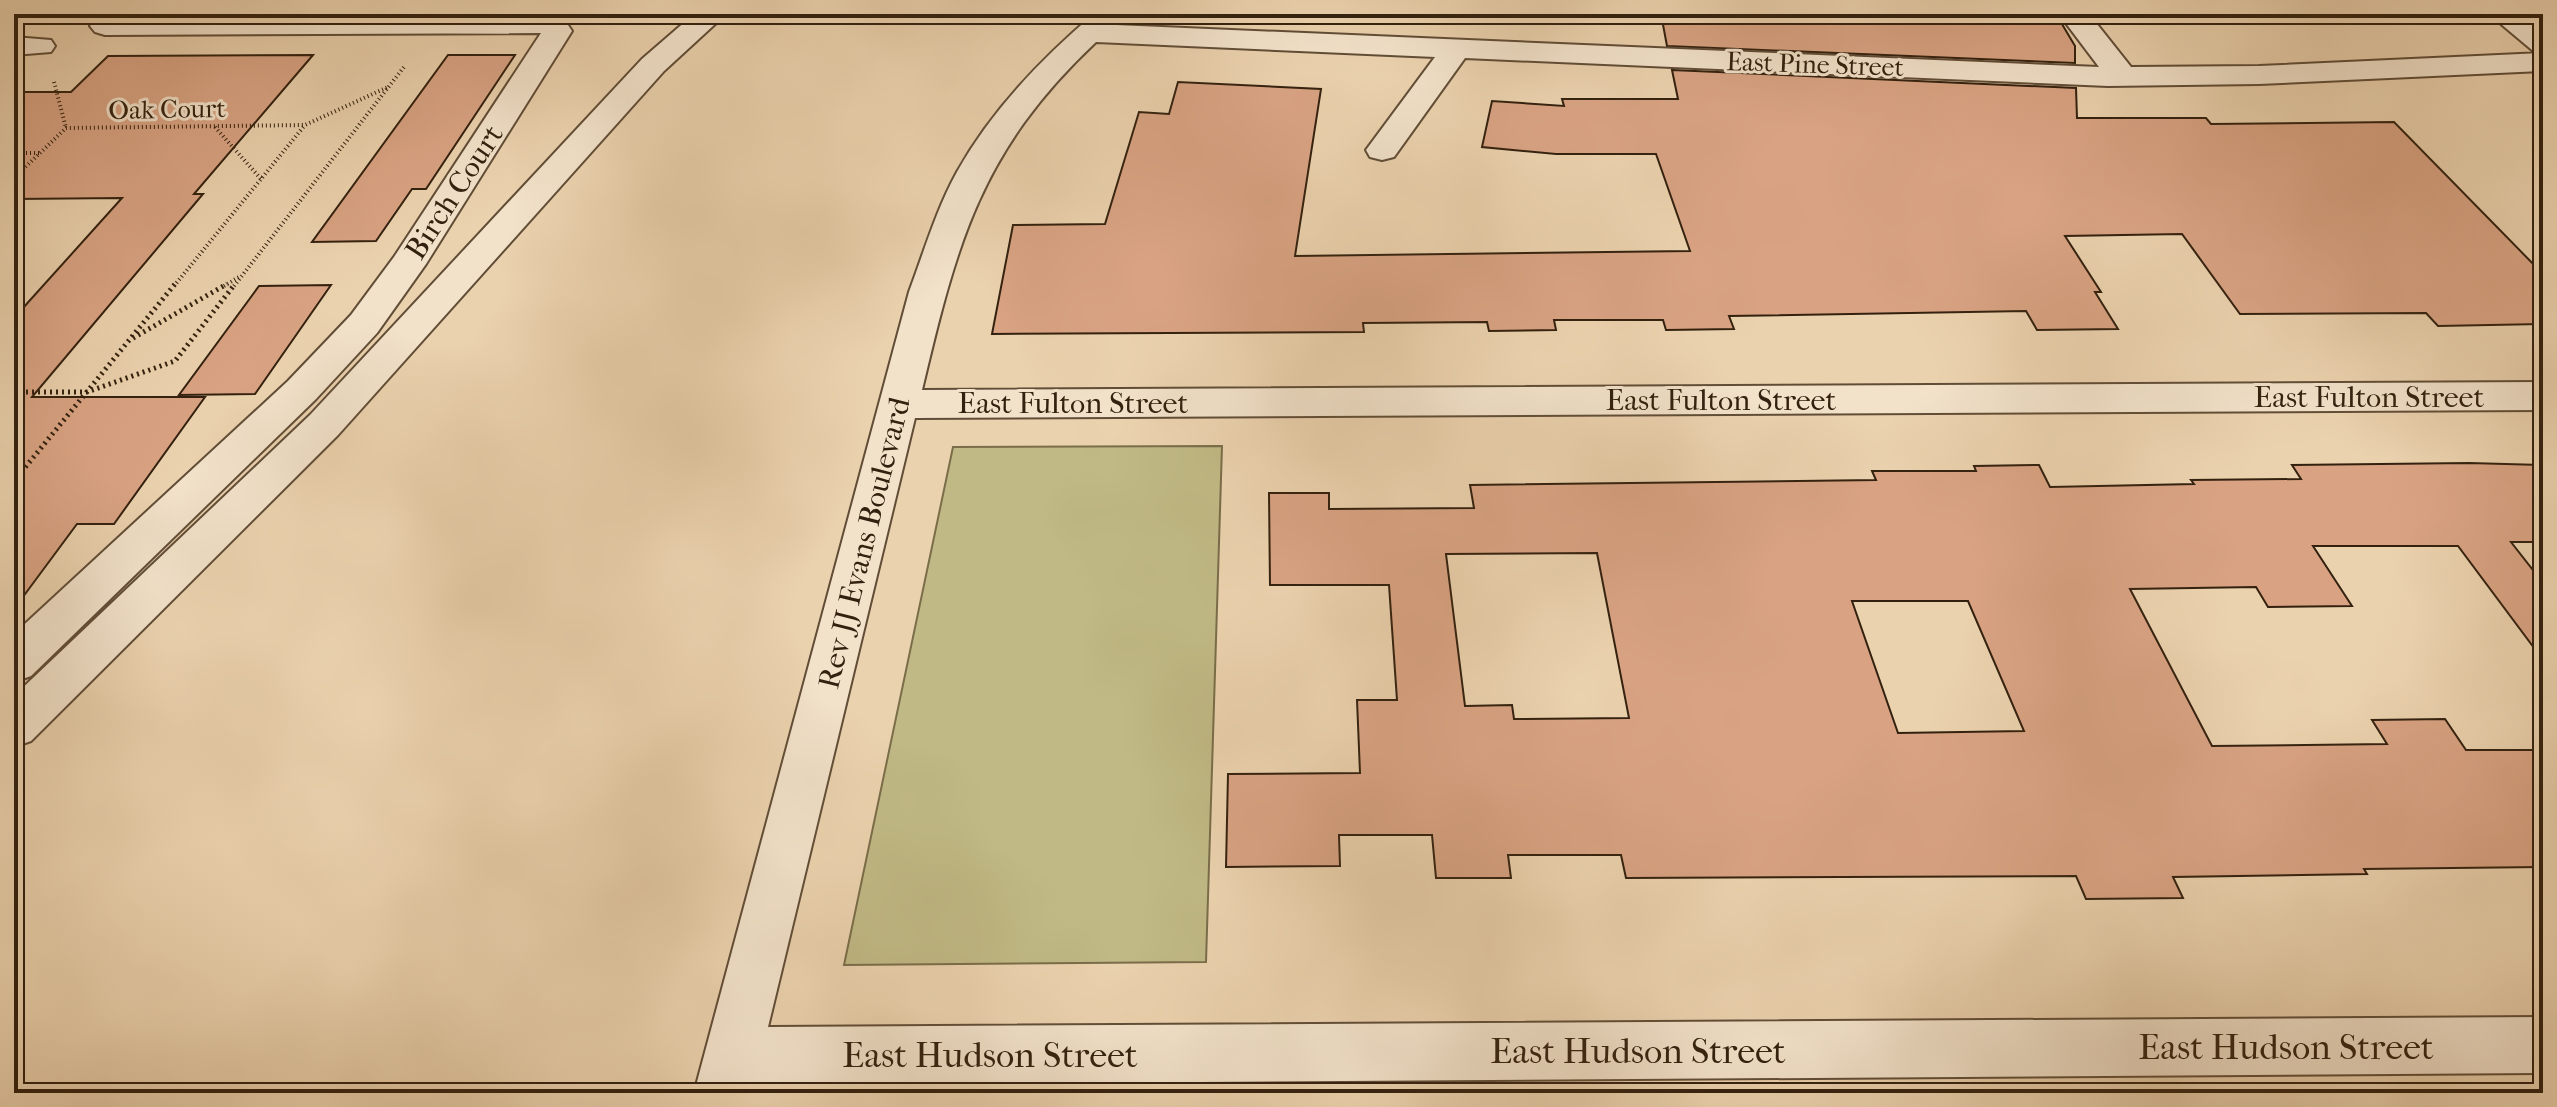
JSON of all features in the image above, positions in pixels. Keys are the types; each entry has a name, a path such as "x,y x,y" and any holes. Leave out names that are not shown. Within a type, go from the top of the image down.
{"street":[{"path":"14,727 324,425 653,65 711,14"},
{"path":"2074,14 2122,77"},
{"path":"2504,14 2543,44"},
{"name":"East Pine Street","path":"1099,23 1456,49 2122,77 2259,75 2543,62"},
{"name":"Rev JJ Evans Boulevard","path":"728,1074 927,292 974,174 1016,110 1099,23"},
{"name":"Birch Court","path":"14,663 302,390 364,324 408,264 557,31 554,25 546,24 105,26"},
{"path":"1382,150 1456,49"},
{"name":"East Fulton Street","path":"899,404 2543,396"},
{"name":"East Hudson Street","path":"728,1074 2543,1045"}],"path":[{"path":"14,392 87,392 175,361 436,25"},
{"path":"52,75 66,128"},
{"path":"14,481 305,125 389,86"},
{"name":"Oak Court","path":"14,178 66,128 305,125"},
{"path":"214,126 261,179"},
{"path":"14,153 40,153"},
{"path":"129,340 242,276"}],"shaded area":[{"path":"1222,446 1206,962 844,965 953,447"}],"building":[{"path":"1661,14 2056,14 2075,46 2075,63 1667,46"},
{"path":"313,55 194,194 203,194 32,397 205,397 114,524 77,524 14,609 14,318 122,198 14,199 14,92 71,92 108,56"},
{"path":"448,55 515,55 426,189 412,189 376,241 312,242"},
{"path":"1672,70 2076,88 2077,118 2206,118 2211,124 2394,122 2543,274 2543,324 2438,326 2426,313 2240,314 2182,234 2065,236 2101,292 2095,292 2118,329 2037,330 2026,311 1729,316 1734,329 1666,330 1663,320 1554,320 1556,330 1489,331 1487,322 1363,323 1364,332 992,334 1013,225 1105,224 1139,112 1169,114 1178,82 1321,89 1295,256 1690,251 1656,154 1556,154 1482,147 1492,101 1564,106 1562,99 1678,99"},
{"path":"331,285 255,394 179,395 259,286"},
{"path":"2039,465 2050,487 2194,484 2191,480 2301,479 2292,465 2543,465 2543,542 2511,542 2543,583 2543,660 2458,546 2313,546 2352,606 2268,607 2256,587 2130,589 2212,746 2387,744 2372,720 2445,719 2466,750 2543,750 2543,867 2364,869 2367,874 2173,877 2183,898 2086,899 2076,876 1626,878 1621,855 1508,855 1511,878 1436,878 1432,835 1339,835 1340,866 1226,867 1228,774 1360,773 1357,700 1397,700 1389,585 1270,585 1269,493 1329,493 1329,509 1474,508 1470,485 1876,480 1872,471 1976,471 1974,466","holes":["1597,553 1629,718 1514,719 1512,705 1465,706 1446,554","1852,601 1968,601 2024,731 1898,733"]}]}
